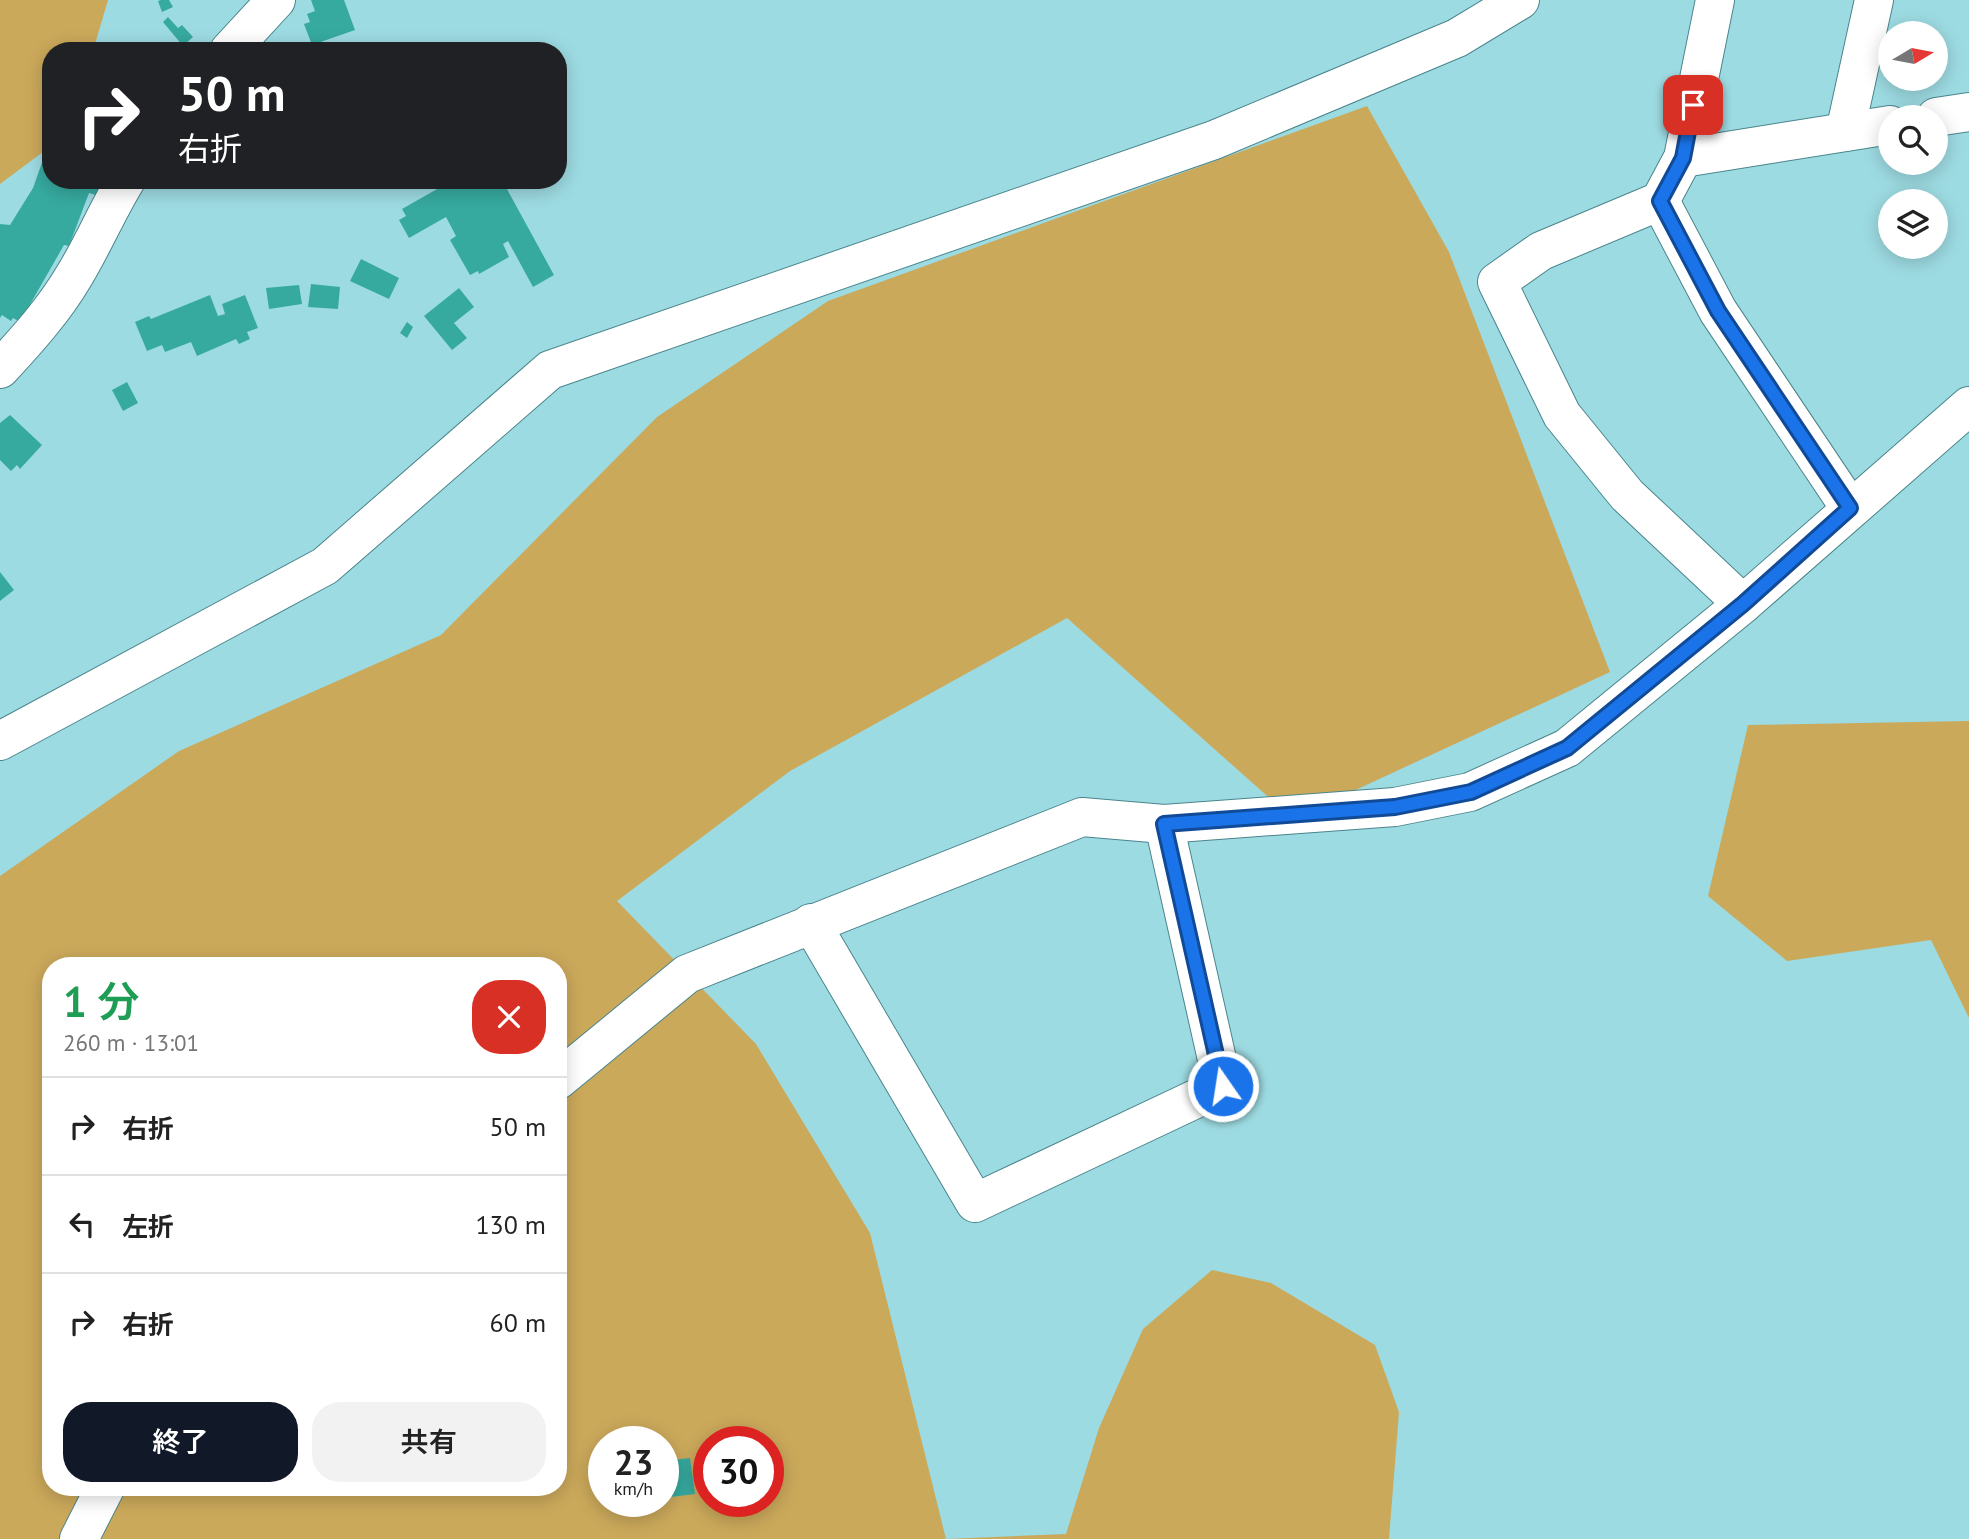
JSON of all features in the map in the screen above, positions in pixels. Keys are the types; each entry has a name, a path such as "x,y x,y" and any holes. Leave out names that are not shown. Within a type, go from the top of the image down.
{"street":[{"path":"237,42 276,0"},
{"path":"0,741 325,566 550,370 1214,140 1457,38 1520,0"},
{"path":"1715,0 1683,158 1660,201 1541,251 1497,282 1562,415 1627,495 1743,604"},
{"path":"1845,132 1874,0"},
{"path":"1948,115 1969,112"},
{"path":"1683,158 1878,127"},
{"path":"0,369 35,331 74,276 100,221 120,189"},
{"path":"1660,201 1718,311 1850,508"},
{"path":"567,1073 687,974 1082,817 1164,824 1395,807 1471,792 1567,748 1743,604 1969,406"},
{"path":"811,923 975,1203 1223,1086 1164,824"},
{"path":"79,1539 101,1496"}],"shaded area":[{"path":"0,0 108,0 96,42 42,42 42,153 0,184"},
{"path":"1367,106 1449,252 1610,672 1293,819 1067,618 790,771 617,901 756,1044 870,1233 946,1539 0,1539 0,876 179,751 441,635 657,417 828,301"},
{"path":"1969,721 1969,1018 1931,940 1787,961 1708,896 1748,725"},
{"path":"1212,1270 1271,1283 1375,1345 1399,1412 1389,1539 946,1539 1066,1534 1099,1428 1143,1329"}],"building":[{"path":"169,0 173,7 162,12 158,1"},
{"path":"311,0 344,0 355,30 321,42 311,42 304,24 310,22 307,14 315,11"},
{"path":"168,17 178,28 182,25 193,37 187,42 180,42 163,22"},
{"path":"42,163 42,189 102,189 99,196 89,193 69,246 64,245 20,322 13,318 11,321 2,315 0,318 0,224 10,225 33,188"},
{"path":"437,189 507,189 554,275 533,287 508,241 503,244 509,257 479,274 478,271 470,275 450,240 456,236 446,217 409,238 399,220 406,216 402,209"},
{"path":"361,259 399,278 389,299 350,281"},
{"path":"311,284 340,287 338,309 308,307"},
{"path":"299,285 302,304 269,309 266,288"},
{"path":"459,288 474,307 454,323 467,338 452,350 424,316"},
{"path":"210,295 218,316 225,314 222,304 245,295 258,328 247,332 250,339 239,344 236,339 197,356 191,342 165,352 162,345 147,351 135,322 149,316 151,319"},
{"path":"407,322 413,327 407,338 400,333"},
{"path":"127,382 138,403 123,411 112,390"},
{"path":"10,415 42,445 20,469 17,465 11,471 0,460 0,423"},
{"path":"0,572 14,590 0,601"},
{"path":"690,1458 693,1494 679,1496 679,1459"}],"route":[{"path":"1223,1086 1164,824 1395,807 1471,792 1567,748 1743,604 1850,508 1718,311 1660,201 1683,158 1693,105"}]}
